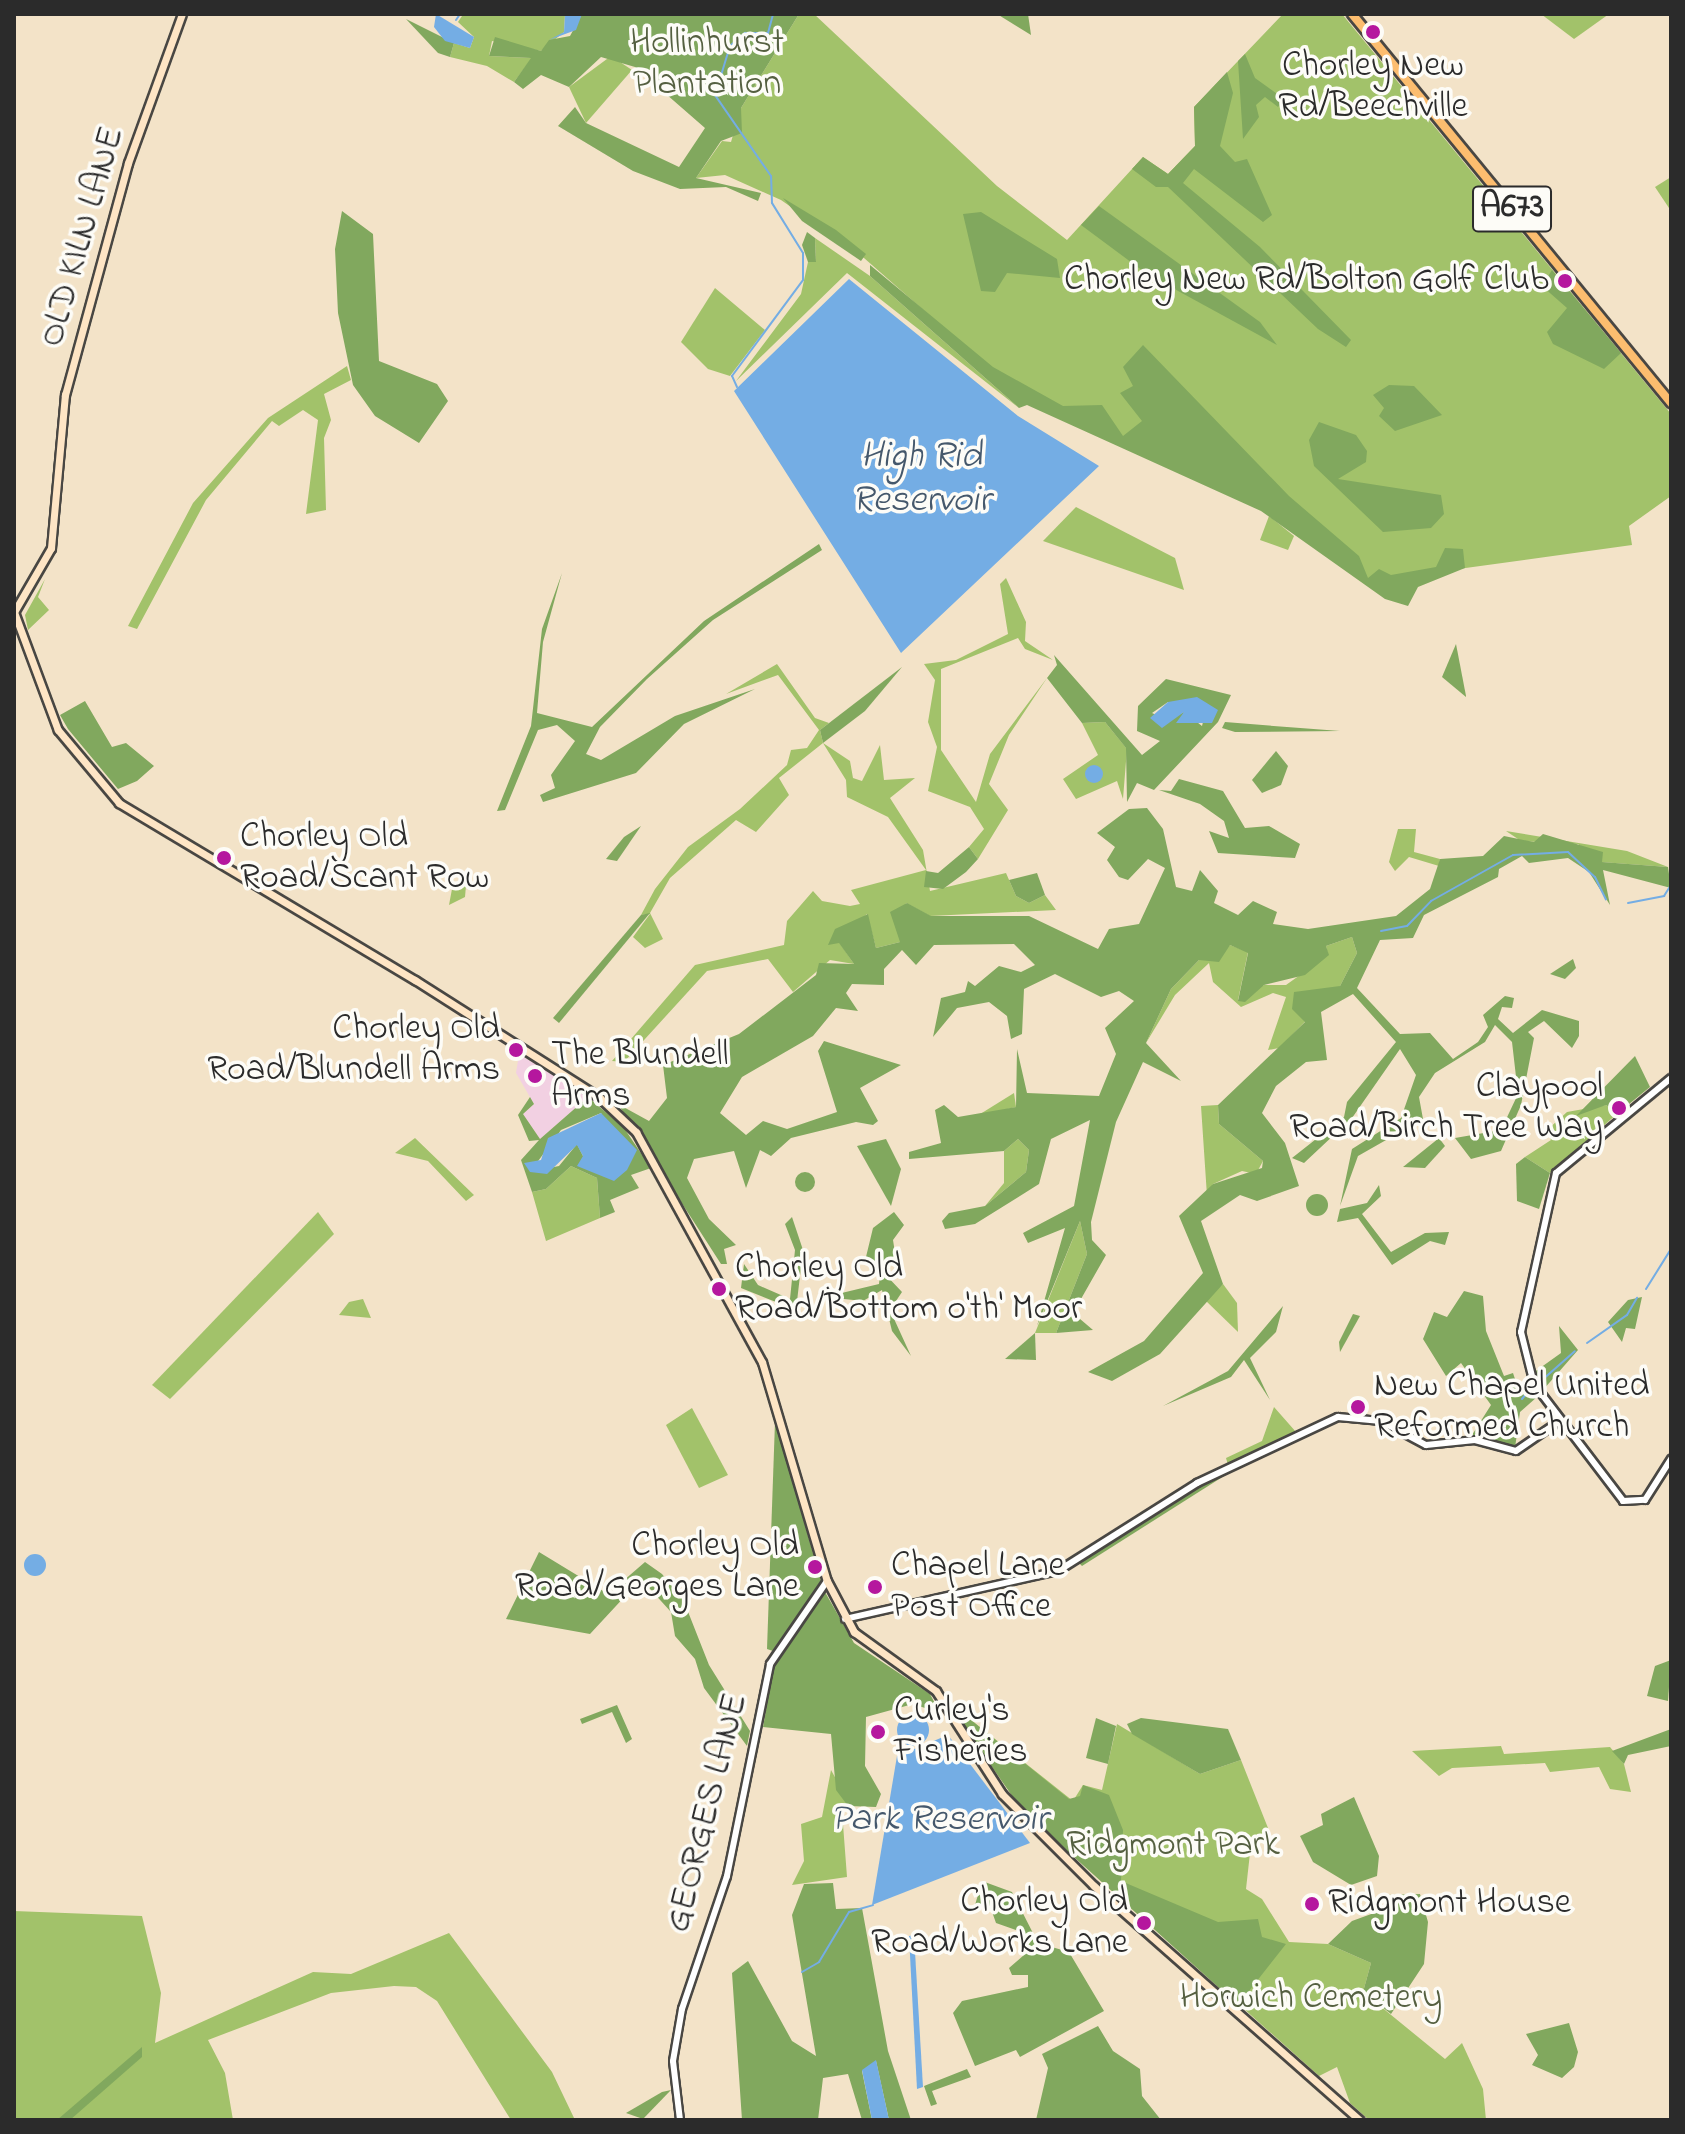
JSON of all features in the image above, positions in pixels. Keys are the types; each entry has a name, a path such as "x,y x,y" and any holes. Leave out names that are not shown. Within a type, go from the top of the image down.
{"highway":[{"name":"A673","path":"1352,14 1671,403"}],"main road":[{"name":"OLD KILN LANE","path":"14,612 51,548 65,395 128,163 182,14"},
{"path":"14,612 16,625 68,747 133,815 415,980 600,1098 636,1132 762,1362 827,1581 845,1619 864,1642 936,1691 1016,1810 1359,2120"}],"street":[{"path":"1671,1078 1574,1155 1551,1182 1521,1341 1529,1376 1558,1422 1628,1504 1650,1496 1671,1459"},
{"path":"845,1619 1064,1569 1197,1483 1338,1417 1381,1421 1426,1445 1475,1440 1512,1451 1558,1422"},
{"name":"GEORGES LANE","path":"680,2120 673,2061 678,2025 727,1876 770,1664 827,1581"}],"shaded area":[{"path":"519,1054 588,1097 540,1139 523,1114 534,1104 516,1073"}],"green space":[{"path":"565,14 564,32 541,51 492,41 489,56 532,58 514,82 487,66 450,57 454,43 470,48 474,37 458,22 462,16"},
{"name":"Hollinhurst Plantation","path":"582,14 799,14 741,108 742,133 721,141 696,178 761,193 758,201 726,187 680,189 633,171 558,126 575,107 586,123 679,167 705,128 635,67 601,57 569,87 541,75 523,89 514,82 531,58 489,56 495,37 541,51 549,40 570,36"},
{"path":"799,14 814,14 997,186 1067,240 1143,157 1168,174 1195,146 1194,107 1283,14 1342,14 1671,414 1671,496 1629,526 1632,545 1451,570 1415,583 1368,579 1256,489 1121,441 1017,392 864,258 781,200 725,175 696,178 722,141 731,142 741,108"},
{"path":"997,14 1028,14 1031,35"},
{"path":"1541,14 1609,14 1574,39"},
{"path":"406,19 454,43 450,57 438,53"},
{"path":"1245,54 1255,78 1284,99 1278,107 1265,97 1256,105 1259,117 1243,139 1238,61"},
{"path":"611,56 632,70 586,123 569,87"},
{"path":"1227,72 1233,93 1220,146 1235,162 1247,159 1272,215 1263,222 1194,169 1183,183 1260,247 1351,340 1346,347 1318,329 1168,187 1156,187 1132,169 1143,157 1168,174 1195,146 1194,107"},
{"path":"1671,177 1671,211 1655,187"},
{"path":"783,198 836,230 866,254 861,261 802,221"},
{"path":"1099,206 1260,322 1277,345 1147,274 1081,225"},
{"path":"342,211 373,234 379,361 437,384 448,401 419,443 375,416 353,385 338,313 335,249"},
{"path":"981,212 1057,259 1060,278 1007,273 995,292 981,291 963,214"},
{"path":"807,232 815,238 816,262 808,262 802,245"},
{"path":"815,238 870,276 1019,408 847,273 736,381 801,294 808,262 816,261"},
{"path":"870,265 993,367 1063,406 1102,405 1123,436 1142,421 1120,393 1133,386 1123,367 1143,345 1289,496 1359,556 1368,578 1379,569 1391,575 1436,567 1445,548 1463,549 1465,568 1418,587 1408,606 1385,599 1261,511 1027,405 1019,408 870,276"},
{"path":"1552,270 1621,353 1604,369 1553,344 1547,332 1567,308 1542,286"},
{"path":"715,288 765,330 730,376 708,369 681,342"},
{"path":"347,366 351,380 324,394 331,420 324,438 326,510 306,514 318,420 303,410 279,426 272,421 206,500 137,629 128,626 193,503 268,418"},
{"path":"1389,385 1414,386 1442,415 1395,431 1379,416 1384,408 1373,395"},
{"path":"1319,422 1356,435 1367,451 1366,462 1338,479 1441,495 1444,514 1431,528 1383,532 1314,466 1309,440"},
{"path":"1076,507 1175,558 1184,590 1043,541"},
{"path":"1269,516 1294,536 1288,550 1260,540"},
{"path":"819,544 822,550 713,620 647,679 600,727 586,754 601,760 675,716 755,689 684,724 636,773 543,802 540,795 555,788 551,775 575,741 557,725 538,730 505,810 497,811 531,726 542,629 562,573 543,642 537,713 592,727 704,621"},
{"path":"1006,578 1026,622 1025,641 1053,660 1025,649 1018,638 941,669 941,750 976,802 990,754 1047,678 1009,735 989,784 1008,810 978,859 969,847 984,829 970,807 928,791 937,747 928,722 935,680 924,664 956,660 1008,634 1000,584"},
{"path":"45,579 38,597 49,610 28,630 25,615"},
{"path":"1456,644 1466,696 1466,697 1442,677"},
{"path":"1054,655 1142,755 1160,741 1137,731 1138,706 1166,679 1231,695 1218,722 1154,790 1137,783 1127,802 1126,748 1105,722 1082,723 1047,678 1057,665","holes":["1168,702 1202,702 1207,706 1202,726 1184,712 1167,720 1152,713"]},
{"path":"777,664 815,718 829,723 820,730 823,743 779,778 789,795 756,832 736,820 670,878 650,913 663,939 645,948 633,937 650,914 641,915 655,889 688,847 740,809 787,765 791,750 807,748 819,730 778,675 726,694"},
{"path":"902,667 865,711 823,743 820,730"},
{"path":"85,701 112,747 126,743 154,766 137,781 118,789 68,729 60,715"},
{"path":"1105,722 1127,749 1123,799 1117,781 1076,799 1063,779 1098,755 1082,723"},
{"path":"1225,722 1340,731 1235,732 1222,728"},
{"path":"823,743 850,761 853,778 862,781 880,745 884,780 915,778 890,798 923,850 930,891 1006,873 1016,896 1029,903 1045,895 1056,910 930,916 906,903 900,942 876,948 867,914 829,944 839,942 854,964 830,960 793,992 768,959 707,971 624,1062 612,1061 695,965 784,945 787,921 813,891 822,901 850,906 860,904 851,890 926,870 888,817 847,797 846,780"},
{"path":"1276,751 1288,766 1281,785 1262,793 1252,780"},
{"path":"1179,779 1223,791 1245,828 1269,826 1300,844 1295,858 1218,853 1209,831 1229,838 1224,821 1200,804 1159,790 1171,791"},
{"path":"1147,808 1163,829 1176,887 1192,891 1200,870 1218,891 1214,903 1238,915 1253,901 1277,912 1273,924 1308,929 1396,916 1430,889 1440,859 1483,856 1504,836 1534,842 1543,834 1603,852 1602,862 1668,867 1671,888 1603,870 1610,905 1589,872 1568,858 1529,863 1522,856 1499,869 1498,877 1424,915 1413,938 1380,940 1357,988 1400,1034 1430,1033 1453,1059 1478,1042 1488,1027 1483,1015 1505,996 1514,998 1512,1008 1502,1007 1498,1019 1513,1033 1542,1010 1579,1021 1579,1036 1572,1048 1544,1021 1528,1032 1534,1038 1521,1105 1501,1151 1471,1159 1455,1138 1501,1130 1518,1094 1512,1042 1495,1025 1485,1042 1435,1073 1419,1097 1423,1119 1358,1156 1340,1206 1352,1149 1401,1118 1416,1075 1400,1049 1352,1118 1304,1163 1292,1158 1344,1117 1347,1102 1396,1042 1353,994 1321,1012 1327,1060 1306,1062 1276,1086 1262,1113 1285,1143 1299,1186 1257,1201 1240,1195 1201,1221 1223,1284 1160,1354 1112,1381 1088,1372 1144,1341 1203,1273 1179,1216 1213,1184 1262,1168 1263,1161 1219,1124 1218,1105 1305,1022 1292,1009 1294,992 1340,986 1357,953 1352,937 1326,946 1329,955 1305,975 1264,985 1245,1002 1238,1001 1248,953 1230,945 1219,962 1199,960 1171,989 1146,1043 1181,1081 1143,1062 1116,1122 1091,1222 1092,1240 1106,1255 1073,1313 1093,1330 1056,1333 1087,1254 1080,1221 1037,1326 1065,1228 1028,1243 1023,1233 1074,1206 1090,1120 1051,1139 1039,1184 975,1224 945,1229 942,1221 949,1213 985,1206 1026,1172 1029,1150 1018,1139 1004,1151 909,1159 909,1152 941,1143 935,1110 944,1105 958,1117 1016,1107 1017,1049 1027,1093 1099,1096 1116,1054 1105,1028 1134,1001 1119,991 1101,997 1055,974 1024,989 1022,1034 1011,1039 1007,1016 989,1002 957,1008 933,1037 941,998 965,992 968,981 975,986 999,966 1021,972 1035,965 1014,944 934,945 916,965 902,950 884,969 884,985 852,984 846,993 858,1011 836,1008 813,1036 742,1077 720,1113 746,1135 763,1121 787,1129 837,1112 818,1051 824,1041 901,1065 860,1088 878,1121 873,1125 856,1122 791,1138 771,1156 760,1150 746,1188 734,1151 694,1159 687,1178 709,1219 736,1245 724,1249 727,1264 721,1264 618,1104 649,1121 667,1098 663,1065 739,1034 816,975 819,963 854,964 839,943 828,945 835,929 868,914 876,948 900,942 890,912 907,903 931,916 1029,916 1098,949 1109,929 1139,924 1165,868 1148,859 1128,880 1119,877 1107,860 1115,847 1097,833 1129,809"},
{"path":"641,826 617,861 606,859 624,837"},
{"path":"1398,829 1416,829 1414,852 1440,859 1439,866 1409,857 1395,871 1389,862"},
{"path":"1506,831 1627,851 1668,867 1601,862 1578,844 1521,841"},
{"path":"969,847 978,859 966,872 943,889 924,887 926,871 938,873"},
{"path":"1037,873 1045,895 1029,903 1016,896 1009,880"},
{"path":"467,874 465,897 449,905 452,889"},
{"path":"650,913 559,1023 553,1018 641,915"},
{"path":"1352,937 1357,953 1340,986 1279,1048 1268,1050 1286,997 1273,993 1241,1007 1213,982 1209,963 1175,995 1146,1043 1171,989 1199,960 1230,945 1248,952 1238,1000 1264,985 1286,985 1328,955 1326,946"},
{"path":"1573,959 1576,968 1565,979 1550,974"},
{"path":"1635,1056 1650,1087 1618,1113 1606,1105 1576,1116"},
{"path":"1014,1093 1016,1107 977,1116"},
{"path":"530,1097 534,1104 523,1114 540,1139 588,1097 624,1128 651,1168 631,1175 639,1188 610,1200 615,1212 600,1218 597,1178 571,1166 546,1189 532,1192 521,1160 539,1140 529,1141 518,1115","holes":["601,1113 626,1166 583,1156 577,1144 559,1166 530,1172 561,1130"]},
{"path":"1218,1105 1219,1124 1263,1161 1256,1174 1242,1171 1213,1184 1207,1196 1201,1106"},
{"path":"1606,1105 1618,1113 1550,1173 1525,1157 1551,1140 1546,1131 1567,1112"},
{"path":"415,1138 474,1195 466,1201 428,1161 395,1153"},
{"path":"1439,1138 1445,1146 1425,1168 1403,1167"},
{"path":"886,1139 901,1169 891,1206 857,1146"},
{"path":"1018,1139 1029,1150 1026,1172 985,1206 1004,1183 1004,1151"},
{"path":"1525,1157 1550,1173 1539,1209 1517,1201 1516,1164"},
{"path":"571,1166 597,1178 600,1218 546,1241 532,1192 546,1189"},
{"path":"805,1172 812,1175 815,1182 812,1189 805,1192 798,1189 795,1182 798,1175"},
{"path":"1379,1185 1381,1196 1362,1214 1391,1252 1425,1233 1449,1232 1445,1245 1430,1241 1392,1265 1358,1218 1337,1222 1340,1209 1367,1203"},
{"path":"1317,1194 1325,1197 1328,1205 1325,1213 1317,1216 1309,1213 1306,1205 1309,1197"},
{"path":"318,1212 334,1234 170,1399 152,1385"},
{"path":"894,1212 904,1225 893,1240 896,1259 884,1273 902,1292 890,1310 911,1356 892,1331 882,1290 863,1301 825,1297 879,1284 880,1274 865,1261 873,1228"},
{"path":"792,1217 803,1250 796,1310 741,1288 744,1264 758,1285 790,1299 795,1250 785,1224"},
{"path":"1080,1221 1087,1254 1056,1333 1035,1333"},
{"path":"1223,1284 1237,1303 1238,1332 1204,1299"},
{"path":"1464,1291 1483,1296 1486,1331 1504,1376 1513,1373 1517,1385 1528,1381 1537,1397 1520,1412 1515,1448 1472,1435 1491,1405 1461,1363 1446,1376 1423,1339 1434,1312 1447,1317"},
{"path":"1642,1297 1635,1329 1626,1328 1622,1342 1608,1322 1628,1300"},
{"path":"363,1299 371,1318 339,1315 349,1302"},
{"path":"1283,1306 1276,1332 1250,1358 1270,1400 1244,1360 1231,1377 1163,1406 1228,1371"},
{"path":"1353,1314 1360,1316 1340,1352 1339,1342"},
{"path":"1559,1326 1578,1350 1543,1390 1533,1373 1561,1353"},
{"path":"1035,1333 1036,1360 1005,1359"},
{"path":"1274,1407 1296,1432 1228,1465 1226,1458 1262,1441"},
{"path":"692,1408 728,1475 699,1488 666,1425"},
{"path":"775,1422 822,1584 773,1651 767,1649"},
{"path":"1265,1450 1082,1566 1079,1563 1137,1521"},
{"path":"539,1552 608,1594 645,1562 662,1574 683,1599 709,1665 750,1731 747,1746 704,1688 695,1659 675,1636 671,1612 641,1579 590,1634 506,1619"},
{"path":"825,1592 854,1643 930,1694 940,1713 913,1704 866,1717 865,1766 881,1794 876,1807 848,1806 836,1790 831,1734 763,1727 775,1660"},
{"path":"1671,1660 1668,1701 1647,1696 1655,1666"},
{"path":"946,1700 1073,1801 1083,1785 1102,1790 1117,1724 1200,1774 1241,1760 1268,1828 1251,1844 1246,1889 1262,1899 1289,1942 1328,1944 1371,1963 1363,1992 1445,2059 1462,2043 1483,2089 1486,2120 1369,2120 1350,2103 1337,2067 1319,2076 1022,1810"},
{"path":"946,1700 1069,1799 1080,1796 1083,1785 1109,1795 1123,1830 1121,1881 1218,1922 1258,1919 1262,1937 1286,1944 1238,2005 1022,1810"},
{"path":"617,1705 632,1739 626,1743 612,1712 582,1724 580,1719"},
{"path":"1096,1718 1116,1726 1108,1764 1086,1758"},
{"path":"1141,1718 1228,1729 1241,1760 1200,1774 1132,1734 1127,1724"},
{"path":"1671,1729 1671,1746 1628,1755 1624,1764 1612,1751"},
{"path":"1501,1746 1504,1754 1610,1747 1624,1764 1631,1792 1610,1789 1599,1767 1550,1772 1545,1763 1452,1768 1439,1776 1412,1751"},
{"path":"831,1770 851,1806 842,1811 847,1877 792,1885 804,1861 801,1824 822,1817"},
{"path":"1354,1797 1379,1856 1377,1876 1351,1885 1313,1862 1300,1836 1323,1825 1321,1814"},
{"path":"982,1881 1012,1892 1038,1943 1069,1952 1104,2011 1020,2057 1016,2050 975,2066 953,2013 962,2001 1028,1987 1028,1975 1012,1975 1009,1968 1024,1955 1019,1931 996,1923 990,1906 975,1905"},
{"path":"833,1883 836,1909 862,1908 888,2051 911,2120 889,2120 876,2061 862,2071 872,2120 862,2120 848,2074 823,2078 818,2120 742,2120 732,1973 748,1961 792,2041 816,2056 792,1915 804,1884"},
{"path":"1420,1894 1428,1922 1424,1964 1391,2014 1363,1992 1371,1963 1328,1944 1352,1921 1385,1909 1384,1895"},
{"path":"14,1911 142,1916 161,1993 155,2043 313,1972 351,1974 449,1933 552,2072 575,2120 511,2120 437,2001 416,1987 394,1986 331,1993 208,2040 225,2073 233,2120 14,2120"},
{"path":"1569,2023 1578,2052 1574,2067 1562,2078 1532,2065 1538,2055 1526,2034"},
{"path":"1098,2026 1113,2051 1140,2069 1142,2096 1161,2120 1036,2120 1048,2068 1042,2054"},
{"path":"142,2047 142,2057 70,2120 57,2120"},
{"path":"967,2069 971,2077 932,2091 937,2104 931,2106 924,2086"},
{"path":"671,2090 643,2119 626,2113 662,2092"}],"water":[{"path":"436,14 474,37 470,48 445,41 434,27"},
{"path":"565,14 582,14 576,30 549,40 564,32"},
{"name":"High Rid Reservoir","path":"849,279 1018,416 1099,466 901,653 734,391"},
{"path":"1197,697 1218,710 1212,723 1176,723 1184,712 1162,728 1150,718 1168,702"},
{"path":"1094,765 1103,774 1094,783 1085,774"},
{"path":"601,1113 637,1150 627,1170 614,1181 577,1166 583,1156 577,1145 547,1174 530,1172 524,1163 541,1160 548,1138"},
{"path":"35,1554 43,1557 46,1565 43,1573 35,1576 27,1573 24,1565 27,1557"},
{"path":"913,1714 925,1718 929,1730 925,1742 913,1746 901,1742 897,1730 901,1718"},
{"name":"Park Reservoir","path":"948,1735 1030,1843 872,1905 897,1756"},
{"path":"914,1935 923,2087 917,2089 909,1936"},
{"path":"876,2060 889,2120 872,2120 862,2070"}],"waterway":[{"path":"456,20 460,14"},
{"path":"737,387 732,376 803,280 803,253 772,203 771,176 715,95 730,46 745,33 768,33 773,14"},
{"path":"1381,931 1407,926 1431,901 1513,855 1568,852 1595,877 1606,900"},
{"path":"1628,903 1664,896 1671,885"},
{"path":"1646,1289 1671,1249"},
{"path":"1587,1343 1627,1315 1637,1298"},
{"path":"1541,1381 1575,1351"},
{"path":"1522,1399 1530,1389"},
{"path":"802,1972 819,1962 849,1912 873,1905"}],"place":[{"name":"Chorley New Rd/Beechville","path":"1373,32"},
{"name":"Chorley New Rd/Bolton Golf Club","path":"1565,281"},
{"name":"Chorley Old Road/Scant Row","path":"224,858"},
{"name":"Chorley Old Road/Blundell Arms","path":"516,1050"},
{"name":"The Blundell Arms","path":"535,1076"},
{"name":"Claypool Road/Birch Tree Way","path":"1619,1108"},
{"name":"Chorley Old Road/Bottom o'th' Moor","path":"719,1289"},
{"name":"New Chapel United Reformed Church","path":"1358,1407"},
{"name":"Chorley Old Road/Georges Lane","path":"815,1567"},
{"name":"Chapel Lane Post Office","path":"875,1587"},
{"name":"Curley's Fisheries","path":"878,1732"},
{"name":"Ridgmont House","path":"1312,1904"},
{"name":"Chorley Old Road/Works Lane","path":"1144,1923"}],"park label":[{"name":"Ridgmont Park","path":"1173,1846"},
{"name":"Horwich Cemetery","path":"1311,1999"}]}
